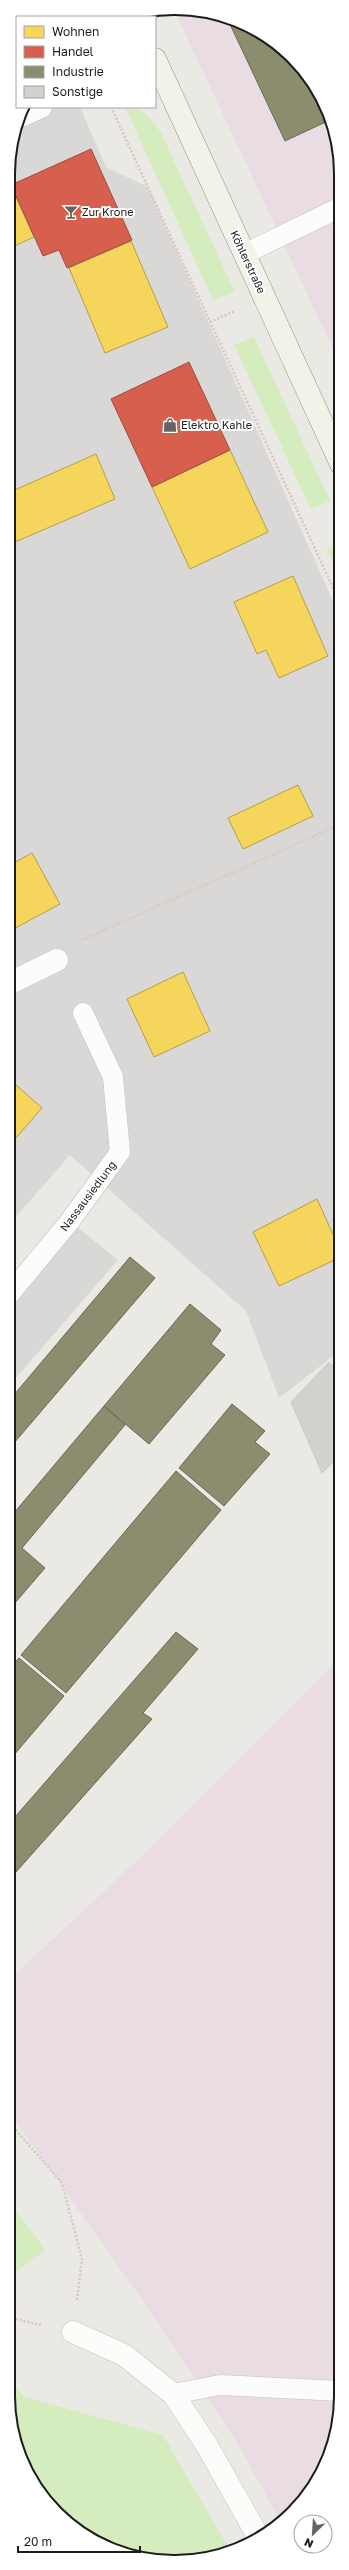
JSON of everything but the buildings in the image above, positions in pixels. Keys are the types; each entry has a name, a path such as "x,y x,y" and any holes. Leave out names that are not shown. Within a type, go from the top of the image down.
{"street":[{"name":"Köhlerstraße","path":"156,61 334,449"},
{"path":"27,113 39,108"},
{"path":"15,981 58,960"},
{"path":"73,2332 124,2355 173,2394 206,2444 256,2533"}],"lane":[{"path":"244,254 334,210"},
{"name":"Nassausiedlung","path":"15,1288 70,1221 120,1152 113,1077 83,1013"},
{"path":"173,2394 220,2385 334,2391"}],"path":[{"path":"111,108 334,590"},
{"path":"58,960 77,942 334,827"},
{"path":"15,2129 62,2183 82,2259 73,2332"}],"shaded area":[{"path":"176,15 195,16 216,20 236,27 254,36 272,48 294,69 301,77 318,104 329,133 334,164 334,351"},
{"path":"29,108 80,108 106,167 148,187 334,603 334,1355 279,1398 246,1311 70,1155 15,1218 15,164 20,133"},
{"path":"70,1221 118,1260 15,1379 15,1288"},
{"path":"334,1664 334,2406 329,2437 318,2466 301,2493 278,2517 235,2439 143,2301 15,2120 15,1974 144,1854"}],"green space":[{"path":"125,108 137,109 146,115 161,133 235,292 213,300"},
{"path":"254,337 330,501 311,509 234,345"},
{"path":"334,547 334,564 327,550"},
{"path":"15,2209 45,2250 15,2273"},
{"path":"15,2385 24,2397 163,2435 228,2546 195,2554 154,2554 133,2550 113,2543 95,2534 77,2522 48,2493 31,2466 23,2447 18,2427 15,2406"}],"place":[{"name":"Zur Krone","path":"71,212"},
{"name":"Elektro Kahle","path":"170,425"}]}
